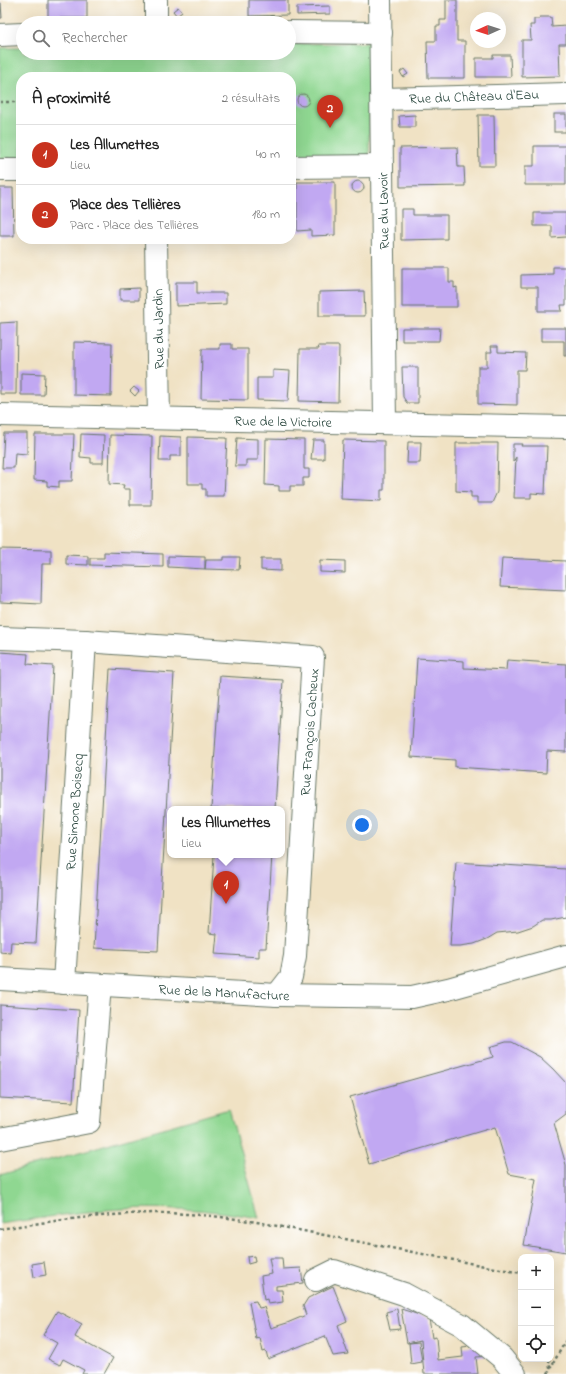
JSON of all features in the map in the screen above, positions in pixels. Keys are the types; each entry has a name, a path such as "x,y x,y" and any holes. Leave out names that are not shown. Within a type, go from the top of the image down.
{"street":[{"path":"156,0 156,16"},
{"name":"Rue du Lavoir","path":"380,0 385,423"},
{"path":"296,32 381,33"},
{"path":"0,35 16,34"},
{"name":"Rue du Château d'Eau","path":"382,99 566,94"},
{"path":"296,167 382,166"},
{"path":"0,170 16,170"},
{"name":"Rue du Jardin","path":"156,244 159,418"},
{"name":"Rue de la Victoire","path":"0,415 566,427"},
{"name":"Rue François Cacheux","path":"0,638 85,641 313,657 295,956 291,977 277,995"},
{"name":"Rue Simone Boisecq","path":"64,983 85,641"},
{"name":"Rue de la Manufacture","path":"0,979 277,995 412,997 448,989 566,956"},
{"path":"0,1139 89,1122 100,985"},
{"path":"316,1280 334,1271 404,1294 462,1325 502,1358 515,1374"}],"path":[{"path":"0,102 16,102"},
{"path":"0,1229 91,1217 155,1213 194,1214 262,1223 518,1272"},
{"path":"548,1374 566,1340"},
{"path":"549,1362 550,1369"}],"green space":[{"path":"370,43 369,156 296,157 296,72 16,72 16,158 0,158 0,48 16,48 16,60 296,60 296,44"},
{"path":"229,1109 259,1218 202,1210 144,1208 93,1211 0,1224 0,1175"}],"building":[{"path":"48,0 87,0 87,16 48,16"},
{"path":"249,0 288,0 288,15 249,16"},
{"path":"446,0 457,0 457,41 465,41 465,78 428,78 427,41 436,41 436,26 440,26 440,20 446,20"},
{"path":"1,3 2,18 0,18"},
{"path":"330,6 330,14 297,15 297,7"},
{"path":"178,7 182,12 177,16 173,11"},
{"path":"540,17 551,17 552,27 566,26 566,44 559,44 560,76 522,77 522,40 531,40 530,25 534,25 534,19 540,19"},
{"path":"493,55 510,55 511,77 476,77 476,58 493,58"},
{"path":"404,69 408,74 403,77 400,72"},
{"path":"301,94 305,94 309,100 305,106 301,106 297,102 297,98"},
{"path":"554,114 566,114 566,132 554,132"},
{"path":"415,115 415,127 400,127 399,116"},
{"path":"478,115 494,115 495,166 479,166"},
{"path":"534,146 566,146 566,185 525,185 525,166 534,166"},
{"path":"457,147 458,167 464,167 465,186 400,187 400,148"},
{"path":"358,181 362,183 364,187 362,191 358,193 354,191 352,187 354,183"},
{"path":"297,182 335,182 335,235 311,236 311,230 297,231"},
{"path":"0,188 13,188 14,236 0,236"},
{"path":"401,209 413,209 413,215 447,215 447,239 401,240"},
{"path":"534,213 566,213 566,237 552,238 552,226 534,226"},
{"path":"553,267 566,267 566,305 561,305 562,311 538,311 538,287 521,287 521,275 553,274"},
{"path":"402,268 449,268 449,282 454,282 454,288 457,287 457,307 402,307"},
{"path":"176,282 197,282 197,293 226,293 226,304 176,306"},
{"path":"139,288 139,300 120,300 120,289"},
{"path":"364,291 365,316 319,316 319,292"},
{"path":"17,322 16,394 0,394 0,323"},
{"path":"402,328 440,328 439,341 402,341"},
{"path":"541,328 566,328 566,356 564,356 564,341 541,341"},
{"path":"74,342 112,343 111,396 74,395"},
{"path":"220,344 232,344 232,349 248,349 248,400 201,399 202,349 220,349"},
{"path":"318,346 339,346 338,402 299,401 300,349 319,349"},
{"path":"491,346 498,346 498,352 526,353 525,370 517,370 517,405 478,404 478,367 487,367 487,352 492,352"},
{"path":"402,367 418,367 418,403 407,403 403,397"},
{"path":"273,370 290,371 288,401 257,400 257,378 273,378"},
{"path":"21,373 45,374 44,395 21,395"},
{"path":"134,387 139,391 135,396 130,391"},
{"path":"4,433 27,433 27,454 15,453 14,468 2,468"},
{"path":"35,434 74,434 72,481 59,481 59,487 47,486 47,481 34,480"},
{"path":"81,434 104,435 103,463 91,463 91,458 80,457"},
{"path":"110,435 152,436 151,505 130,505 130,489 123,489 124,485 109,484"},
{"path":"160,436 181,437 181,456 170,456 170,461 159,461"},
{"path":"188,437 227,438 224,496 206,496 206,489 202,489 202,484 188,484"},
{"path":"237,438 258,439 258,460 246,460 246,466 235,466"},
{"path":"266,439 304,440 304,469 309,469 309,478 303,478 303,486 290,486 290,491 279,491 279,486 265,485"},
{"path":"313,440 324,440 324,459 311,459"},
{"path":"343,440 384,441 384,490 381,490 381,501 341,499"},
{"path":"408,442 421,442 420,463 407,463"},
{"path":"456,443 498,443 497,492 492,503 477,503 477,497 471,497 471,492 456,491"},
{"path":"513,444 522,444 521,446 547,446 545,494 531,493 531,498 514,498 516,457 513,462"},
{"path":"0,549 51,550 51,564 42,564 41,604 0,602"},
{"path":"104,552 163,554 163,567 90,565 90,558 104,558"},
{"path":"66,555 88,556 88,565 66,564"},
{"path":"168,556 205,557 205,569 168,567"},
{"path":"224,557 240,557 239,570 205,569 206,560 224,560"},
{"path":"502,558 566,561 566,590 500,587"},
{"path":"261,559 281,559 281,571 261,570"},
{"path":"320,560 345,561 345,573 320,572"},
{"path":"0,652 28,654 27,664 53,666 36,943 11,942 10,953 0,952"},
{"path":"417,658 464,661 464,668 506,670 507,660 566,664 566,752 547,751 546,773 455,767 455,760 411,757"},
{"path":"110,669 174,673 158,951 94,948"},
{"path":"220,676 283,680 275,806 211,806"},
{"path":"214,858 272,858 266,948 259,948 259,957 215,954 217,934 209,933"},
{"path":"456,862 566,869 566,917 542,920 533,926 518,931 497,933 474,944 450,946"},
{"path":"0,1005 79,1010 73,1102 0,1098"},
{"path":"506,1042 512,1042 540,1057 566,1083 566,1114 554,1123 566,1165 566,1252 524,1245 536,1179 509,1174 495,1127 369,1164 350,1097 493,1057 490,1047"},
{"path":"254,1256 255,1262 248,1264 247,1257"},
{"path":"269,1258 282,1258 283,1269 301,1268 303,1283 276,1286 276,1290 282,1290 283,1302 268,1304 267,1299 264,1300 261,1276 272,1274"},
{"path":"44,1262 46,1275 34,1277 32,1264"},
{"path":"333,1286 347,1321 338,1325 348,1354 333,1356 325,1336 268,1359 266,1351 263,1352 260,1338 256,1339 249,1302 256,1301 259,1308 264,1307 271,1328 306,1315 303,1306 308,1298"},
{"path":"397,1309 400,1329 390,1330 386,1312"},
{"path":"401,1309 429,1318 432,1338 436,1337 438,1360 463,1357 462,1347 479,1345 490,1356 476,1357 478,1374 424,1374 421,1340 407,1343"},
{"path":"57,1311 82,1324 75,1337 113,1358 104,1374 82,1374 84,1370 63,1359 60,1365 48,1359 57,1343 43,1335"},
{"path":"419,1342 422,1362 411,1364 409,1343"}],"place":[{"name":"Place des Tellières","path":"330,128"},
{"name":"Les Allumettes","path":"226,904"}]}
